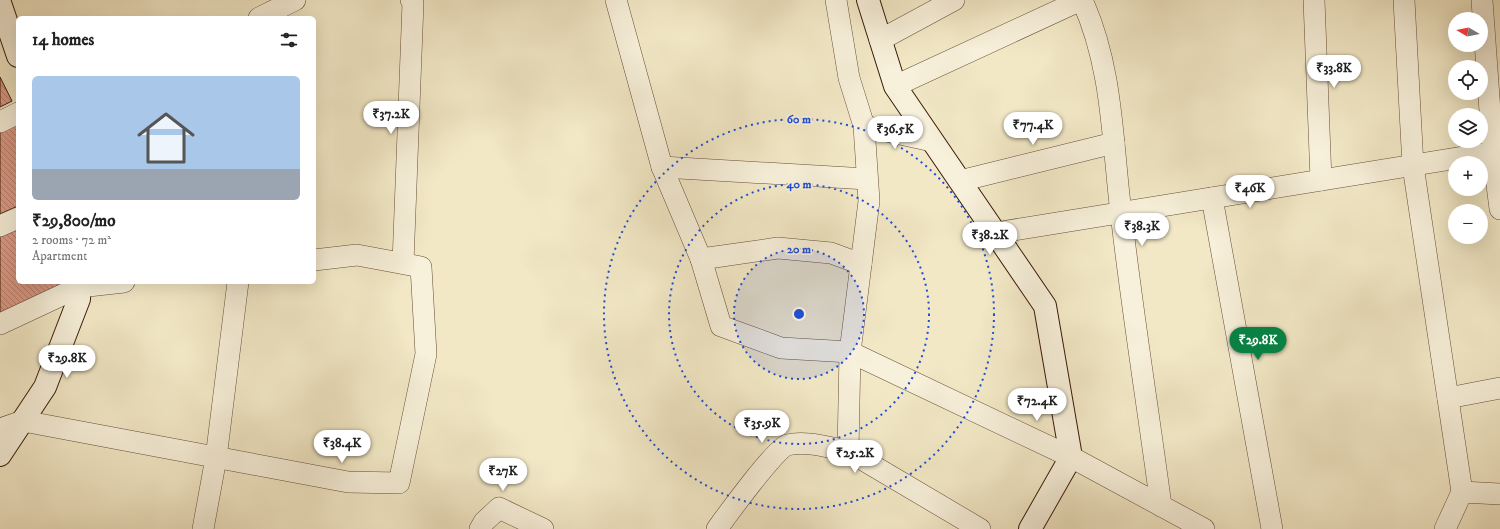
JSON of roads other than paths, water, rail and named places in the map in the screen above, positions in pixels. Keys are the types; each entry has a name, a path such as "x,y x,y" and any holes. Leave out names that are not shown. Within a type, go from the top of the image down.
{"street":[{"path":"263,16 295,0"},
{"path":"403,263 413,3 411,0"},
{"path":"616,0 662,167 701,259 721,326 781,348 850,352 1071,456 1204,529"},
{"path":"836,0 849,78 864,126 869,201 850,352 848,451"},
{"path":"868,0 895,86 1045,306 1071,456 1030,529"},
{"path":"880,40 954,0"},
{"path":"895,86 1081,0 1091,19 1108,81 1121,213 1161,506"},
{"path":"1314,0 1321,180"},
{"path":"1404,0 1413,166 1462,492 1445,529"},
{"path":"1482,0 1500,209"},
{"path":"2,14 16,51"},
{"path":"0,122 16,114"},
{"path":"864,126 932,141"},
{"path":"960,181 1114,143"},
{"path":"995,233 1496,152"},
{"path":"662,167 868,179"},
{"path":"1212,198 1272,529"},
{"path":"0,226 16,219"},
{"path":"701,259 778,248 831,253 861,264"},
{"path":"0,429 23,421 348,482 399,482 426,354 421,266 357,255 316,260"},
{"path":"0,324 79,285 94,284"},
{"path":"203,529 216,458 238,284"},
{"path":"0,455 45,387 79,299 79,285"},
{"path":"1448,398 1500,388"},
{"path":"717,529 774,456 786,445 801,443 848,451 980,529"},
{"path":"1462,492 1500,494"},
{"path":"480,529 484,522 499,508 543,529"}]}
